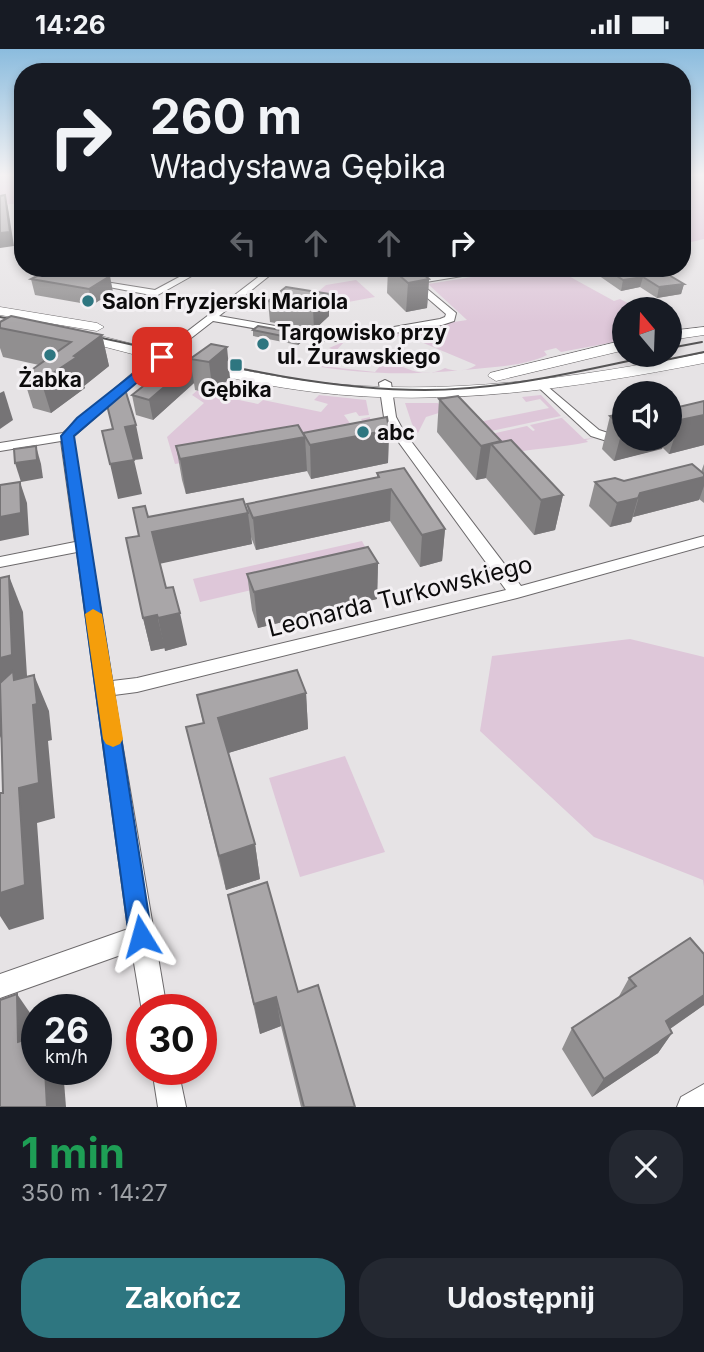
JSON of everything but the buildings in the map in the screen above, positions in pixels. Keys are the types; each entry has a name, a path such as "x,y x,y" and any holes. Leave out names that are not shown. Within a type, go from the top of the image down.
{"street":[{"path":"80,279 156,293 185,277"},
{"path":"0,447 67,436 81,421 264,277"},
{"path":"212,318 326,338 383,332 450,319 451,313 414,281 438,277"},
{"path":"0,311 52,318 306,374 385,387 486,378 612,348"},
{"path":"0,320 284,382 450,393 612,376 704,358"},
{"path":"682,334 704,331"},
{"path":"541,384 595,433 612,436"},
{"path":"385,387 390,417 398,433 517,593"},
{"path":"67,436 81,546 106,689 151,994"},
{"name":"Leonarda Turkowskiego","path":"106,689 137,685 517,593 704,541"},
{"path":"0,562 81,546"},
{"path":"0,986 141,936"},
{"path":"168,1085 172,1107"},
{"path":"691,1107 704,1098"}],"shaded area":[{"path":"691,224 704,224 704,239 691,242"},
{"path":"472,277 570,277 612,300 612,342 561,352 556,348 544,351 547,355 528,362 461,370 476,365 402,334 397,337 392,333 403,330 406,333 411,332 408,329 467,320 428,284"},
{"path":"356,280 375,297 327,306 306,302 326,285"},
{"path":"348,340 351,343 344,342 322,366 375,372 385,360 379,357 384,355 391,357 388,360 402,367 426,373 361,372 314,366 332,349 329,348"},
{"path":"445,368 461,370 448,371 432,372"},
{"path":"214,375 235,379 226,387 213,384 205,393 258,404 263,400 321,412 328,404 314,400 319,395 366,400 369,415 359,416 356,412 344,415 352,426 364,423 361,419 370,417 371,424 280,446 175,464 167,437 204,403 192,395"},
{"path":"541,395 561,416 482,433 454,427 549,408 540,399 526,402 522,397"},
{"path":"405,403 438,403 445,411 426,417 418,433"},
{"path":"570,416 562,418 584,439 594,438 578,444 506,454 487,435 527,426 533,431 535,430 530,425"},
{"path":"362,541 373,562 200,602 193,579"},
{"path":"630,639 704,657 704,887 703,880 594,837 480,731 492,656"},
{"path":"345,756 385,852 300,877 269,778"}],"tram line":[{"path":"0,317 26,322"},
{"path":"84,334 296,379 382,389 483,387 541,379 612,364"},
{"path":"682,346 702,342"},
{"path":"682,357 704,352"}],"slow traffic":[{"path":"93,614 113,739"}],"place":[{"name":"Salon Fryzjerski Mariola","path":"88,301"},
{"name":"Targowisko przy ul. Żurawskiego","path":"263,344"},
{"name":"Żabka","path":"50,355"},
{"name":"Gębika","path":"236,365"},
{"name":"abc","path":"363,432"}],"route":[{"path":"141,936 106,689 81,546 67,436 81,421 162,357"}]}
